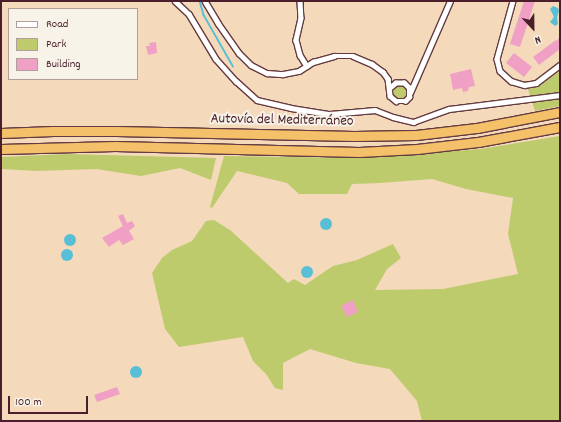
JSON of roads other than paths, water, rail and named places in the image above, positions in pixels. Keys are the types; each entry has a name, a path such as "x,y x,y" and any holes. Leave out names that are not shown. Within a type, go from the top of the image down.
{"highway":[{"name":"Autovía del Mediterráneo","path":"1,133 100,131 354,136 416,135 477,128 560,112"},
{"name":"Autovía del Mediterráneo","path":"1,149 115,146 359,152 417,149 478,142 560,127"}],"street":[{"path":"175,1 189,14 216,58 236,81 257,100 291,108 330,114 375,110 393,117 413,122 449,109 560,95"},
{"path":"205,1 230,41 251,65 267,73 283,74 299,71 307,66 334,56 353,56 372,64 388,79 404,83 410,83 415,80"},
{"path":"300,1 302,18 296,40 300,55 307,66"},
{"path":"388,79 390,96 396,101 405,101 450,1"},
{"path":"513,1 497,59 500,71 511,81 524,85 536,83 560,65"},
{"path":"390,88 398,82"},
{"path":"404,83 409,88 408,97"}],"water":[{"path":"553,6 558,8 559,11 557,17 558,24 555,26 550,22 554,17 550,9"},
{"path":"324,218 328,218 332,224 328,230 324,230 320,226 320,222"},
{"path":"68,234 72,234 76,240 72,246 68,246 64,242 64,238"},
{"path":"65,249 69,249 73,255 69,261 65,261 61,257 61,253"},
{"path":"305,266 309,266 313,272 309,278 305,278 301,274 301,270"},
{"path":"134,366 138,366 142,372 138,378 134,378 130,374 130,370"}],"waterway":[{"path":"200,1 204,15 233,66"}]}
